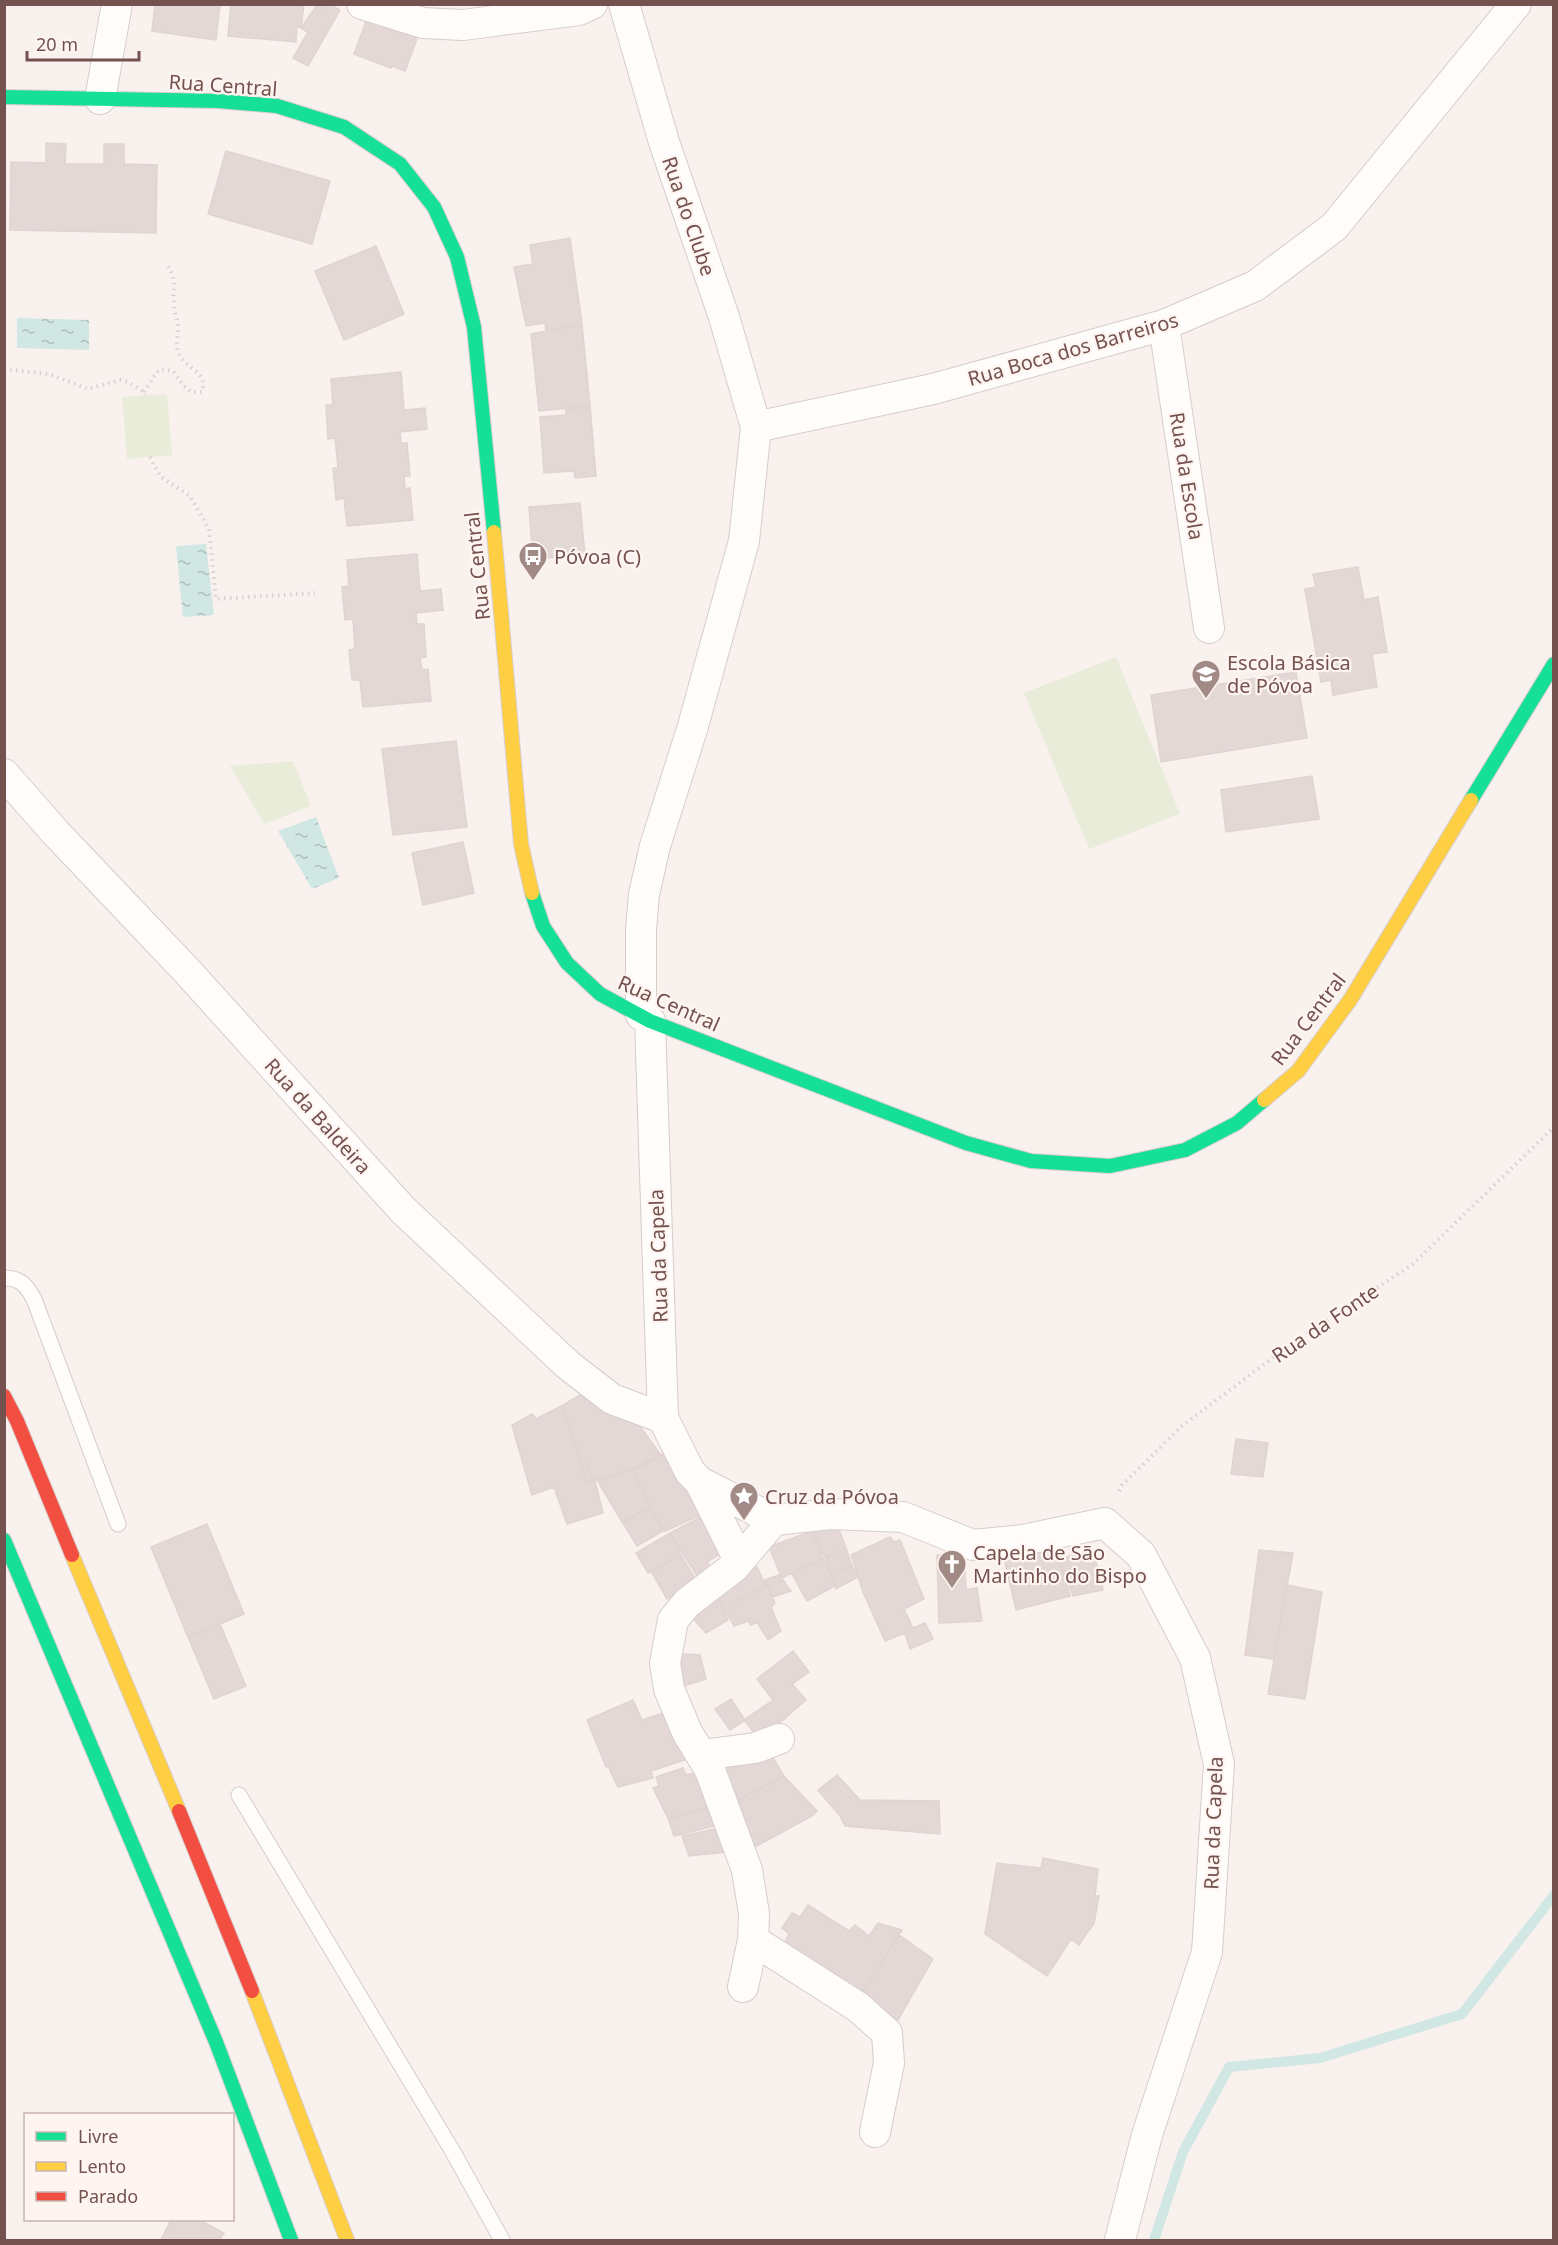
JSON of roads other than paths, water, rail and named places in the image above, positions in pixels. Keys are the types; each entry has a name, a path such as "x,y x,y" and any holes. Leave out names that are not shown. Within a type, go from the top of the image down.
{"main road":[{"name":"Rua Central","path":"4,97 218,101 277,106 344,127 400,164 434,207 456,257 474,327 506,662 520,844 543,926 567,963 600,994 645,1018 966,1143 1031,1161 1110,1166 1185,1150 1237,1123 1298,1071 1350,1000 1547,688 1554,664"},
{"path":"4,1396 17,1421 228,1929 347,2241"},
{"path":"4,1540 216,2042 291,2241"}],"street":[{"path":"100,99 117,4"},
{"path":"362,4 423,23 463,25 579,10 592,4"},
{"name":"Rua do Clube","path":"624,4 664,142 724,317 756,427"},
{"name":"Rua Boca dos Barreiros","path":"756,427 933,389 1164,325 1255,286 1334,226 1516,4"},
{"name":"Rua da Escola","path":"1164,325 1209,628"},
{"name":"Rua da Capela","path":"756,427 744,541 693,726 655,846 644,894 641,930 663,1418 690,1472 700,1482 774,1520 831,1514 903,1517 973,1545 1023,1540 1105,1523 1141,1555 1195,1658 1219,1764 1207,1952 1147,2135 1120,2241"},
{"name":"Rua da Baldeira","path":"4,774 55,832 188,971 404,1210 568,1365 612,1400 663,1418"},
{"name":"Rua da Capela","path":"700,1482 740,1560"},
{"path":"743,1987 753,1940 754,1914 747,1870 710,1770 687,1732 669,1689 665,1663 674,1620 687,1603 725,1575 740,1560 774,1520"},
{"path":"702,1755 755,1749 779,1738"},
{"path":"753,1940 858,2007 887,2033 889,2063 875,2132"}],"lane":[{"path":"4,1278 15,1278 26,1284 34,1299 118,1524"},
{"path":"239,1795 453,2152 502,2241"}],"water":[{"path":"17,318 89,320 89,350 17,348"},
{"path":"206,544 214,615 183,617 176,546"},
{"path":"316,817 339,878 312,889 278,831"}],"waterway":[{"path":"1154,2240 1183,2152 1229,2067 1320,2058 1462,2014 1554,1895"}],"place":[{"name":"Póvoa (C)","path":"533,582"},
{"name":"Escola Básica de Póvoa","path":"1206,700"},
{"name":"Cruz da Póvoa","path":"744,1522"},
{"name":"Capela de São Martinho do Bispo","path":"952,1590"}]}
